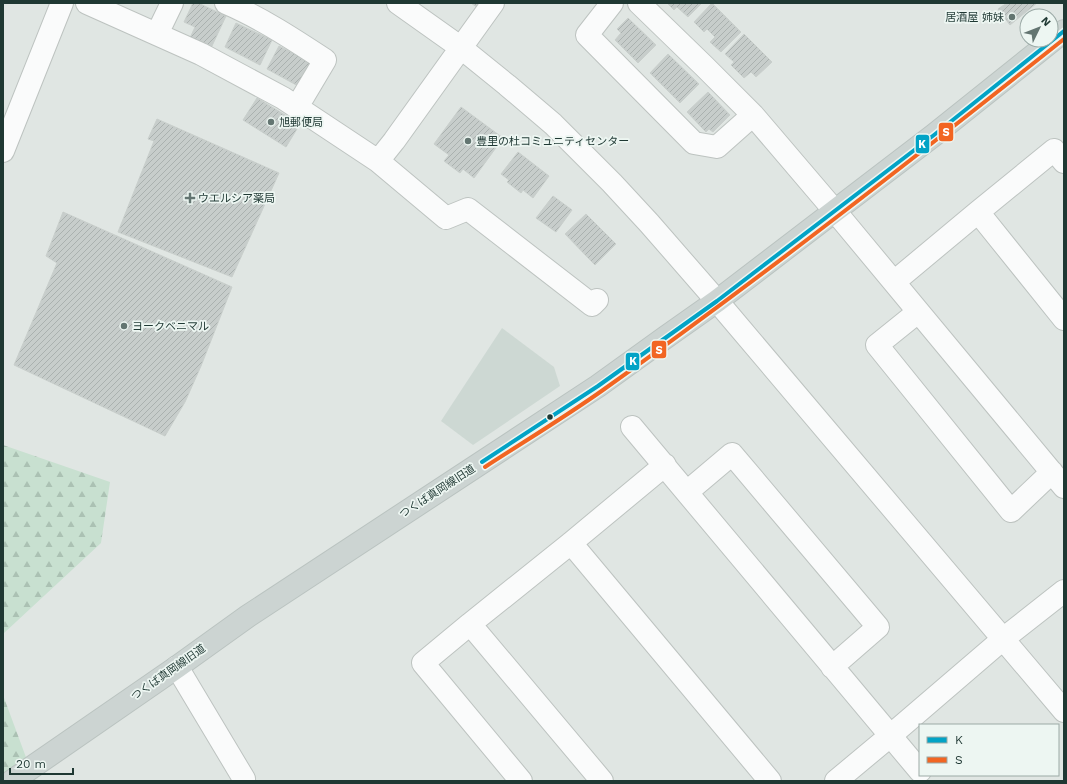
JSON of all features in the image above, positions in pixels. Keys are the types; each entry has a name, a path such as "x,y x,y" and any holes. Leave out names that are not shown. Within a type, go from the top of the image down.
{"main road":[{"name":"つくば真岡線旧道","path":"12,781 248,616 598,386 717,301 934,135 1064,31"}],"street":[{"path":"3,151 62,3"},
{"path":"86,3 201,54 283,98 378,161 446,218 468,209 592,305 597,300"},
{"path":"158,34 172,3"},
{"path":"226,3 244,11 286,35 325,60 298,108"},
{"path":"398,3 460,47 507,85 553,124 612,183 717,301 1064,711"},
{"path":"378,161 493,3"},
{"path":"612,3 587,35 694,143 717,147 753,115"},
{"path":"639,3 753,115 834,210 1058,480 1011,511 877,345 918,312"},
{"path":"894,282 1054,150 1064,162"},
{"path":"978,212 1064,319"},
{"path":"632,426 919,770"},
{"path":"687,492 732,454 878,627 832,667"},
{"path":"521,781 423,663 665,465"},
{"path":"571,543 770,781"},
{"path":"836,781 1003,639 1064,591"},
{"path":"470,624 602,781"},
{"path":"177,667 244,779 243,781"}],"shaded area":[{"path":"502,328 554,367 560,386 473,445 441,421"}],"green space":[{"path":"3,445 110,482 101,543 3,634"},
{"path":"3,695 34,779 31,781 3,781"}],"building":[{"path":"193,3 198,3 226,16 211,48 190,38 195,27 184,22"},
{"path":"471,3 486,3 481,10"},
{"path":"667,3 702,3 688,17 677,7 674,10"},
{"path":"712,3 741,32 721,52 710,42 715,37 707,29 704,32 694,22"},
{"name":"居酒屋 姉妹","path":"1007,3 1037,3 1031,8 1019,8 1019,18 1010,25 998,9"},
{"path":"628,18 656,45 638,63 615,40 621,33 617,29"},
{"path":"236,23 272,40 260,65 225,47"},
{"path":"744,34 772,62 756,77 751,72 744,78 731,65 734,62 725,54"},
{"path":"279,46 312,63 300,87 267,69"},
{"path":"668,54 699,84 680,103 650,73"},
{"path":"708,92 730,115 713,132 709,129 706,132 687,112"},
{"path":"257,98 300,124 286,147 243,120"},
{"name":"豊里の杜コミュニティセンター","path":"461,107 503,138 474,178 463,169 460,173 444,161 449,155 434,144"},
{"path":"157,119 279,173 232,277 118,232 154,141 148,139"},
{"path":"518,152 549,176 533,198 523,190 521,193 507,182 509,180 501,174"},
{"path":"553,196 572,210 556,232 536,218"},
{"name":"ヨークベニマル","path":"63,212 232,287 185,402 165,436 14,365 57,263 46,256"},
{"path":"586,214 616,244 595,265 565,234"}],"transit line":[{"name":"K","path":"482,462 598,386 717,301 934,135 1064,31"},
{"name":"S","path":"485,467 589,400 662,348 893,173 1064,39"}],"place":[{"name":"居酒屋 姉妹","path":"1012,17"},
{"name":"旭郵便局","path":"271,122"},
{"name":"豊里の杜コミュニティセンター","path":"468,141"},
{"name":"ウエルシア薬局","path":"190,198"},
{"name":"ヨークベニマル","path":"124,326"}]}
